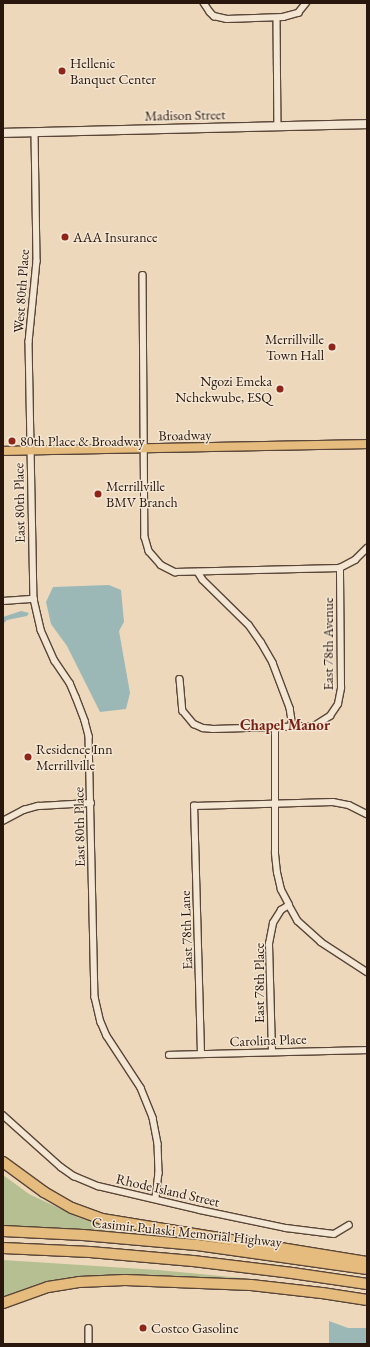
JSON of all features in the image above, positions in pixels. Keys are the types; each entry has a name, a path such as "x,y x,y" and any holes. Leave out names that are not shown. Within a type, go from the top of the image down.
{"highway":[{"path":"3,1162 66,1205 102,1219 367,1262"},
{"name":"Casimir Pulaski Memorial Highway","path":"3,1231 93,1236 190,1244 367,1269"},
{"name":"Casimir Pulaski Memorial Highway","path":"3,1248 90,1252 194,1261 367,1284"},
{"path":"3,1303 32,1292 56,1286 98,1280 251,1285 367,1300"}],"main road":[{"name":"Broadway","path":"3,452 367,444"}],"street":[{"path":"204,3 210,12 219,18 227,19 276,18 298,13 306,3"},
{"path":"276,18 278,126"},
{"name":"Madison Street","path":"3,133 367,124"},
{"name":"West 80th Place","path":"31,451 30,342 37,261 35,133"},
{"path":"143,275 145,537 149,551 162,565 175,572 198,572 340,568 355,560 367,548"},
{"name":"East 80th Place","path":"31,451 34,599 41,630 55,661 70,683 86,721 90,742 95,997 101,1022 107,1036 141,1088 153,1118 158,1144 159,1173 156,1199"},
{"name":"East 78th Avenue","path":"180,679 183,711 194,724 213,729 314,726 330,716 338,704 341,688 340,568"},
{"path":"198,572 203,580 249,625 261,642 273,663 290,708 293,727"},
{"path":"3,601 34,599"},
{"path":"275,728 275,853 277,873 281,890 298,920 321,942 367,972"},
{"path":"276,803 333,802 349,805 367,814"},
{"path":"3,821 24,810 38,806 91,803"},
{"name":"East 78th Lane","path":"201,1054 194,806 276,803"},
{"name":"East 78th Place","path":"272,1052 269,944 273,923 281,910 289,905"},
{"name":"Carolina Place","path":"169,1055 367,1050"},
{"name":"Rhode Island Street","path":"3,1115 53,1161 74,1176 105,1188 286,1228 334,1234 349,1225"},
{"path":"89,1328 89,1344"}],"green space":[{"path":"3,1175 29,1194 80,1218 116,1227 116,1231 3,1225"},
{"path":"3,1260 158,1270 252,1279 252,1283 49,1283 23,1290 3,1299"}],"water":[{"path":"109,585 121,590 124,622 119,631 130,693 126,709 100,712 67,646 51,624 46,602 53,587"},
{"path":"21,611 29,613 27,616 7,620 3,624 3,617"},
{"path":"329,1321 348,1328 367,1328 367,1344 329,1344"}],"place":[{"name":"Hellenic Banquet Center","path":"62,71"},
{"name":"AAA Insurance","path":"65,237"},
{"name":"Merrillville Town Hall","path":"332,347"},
{"name":"Ngozi Emeka Nchekwube, ESQ","path":"280,389"},
{"name":"80th Place & Broadway","path":"12,441"},
{"name":"Merrillville BMV Branch","path":"98,494"},
{"name":"Residence Inn Merrillville","path":"28,757"},
{"name":"Costco Gasoline","path":"143,1328"}],"district":[{"name":"Chapel Manor","path":"285,725"}]}
